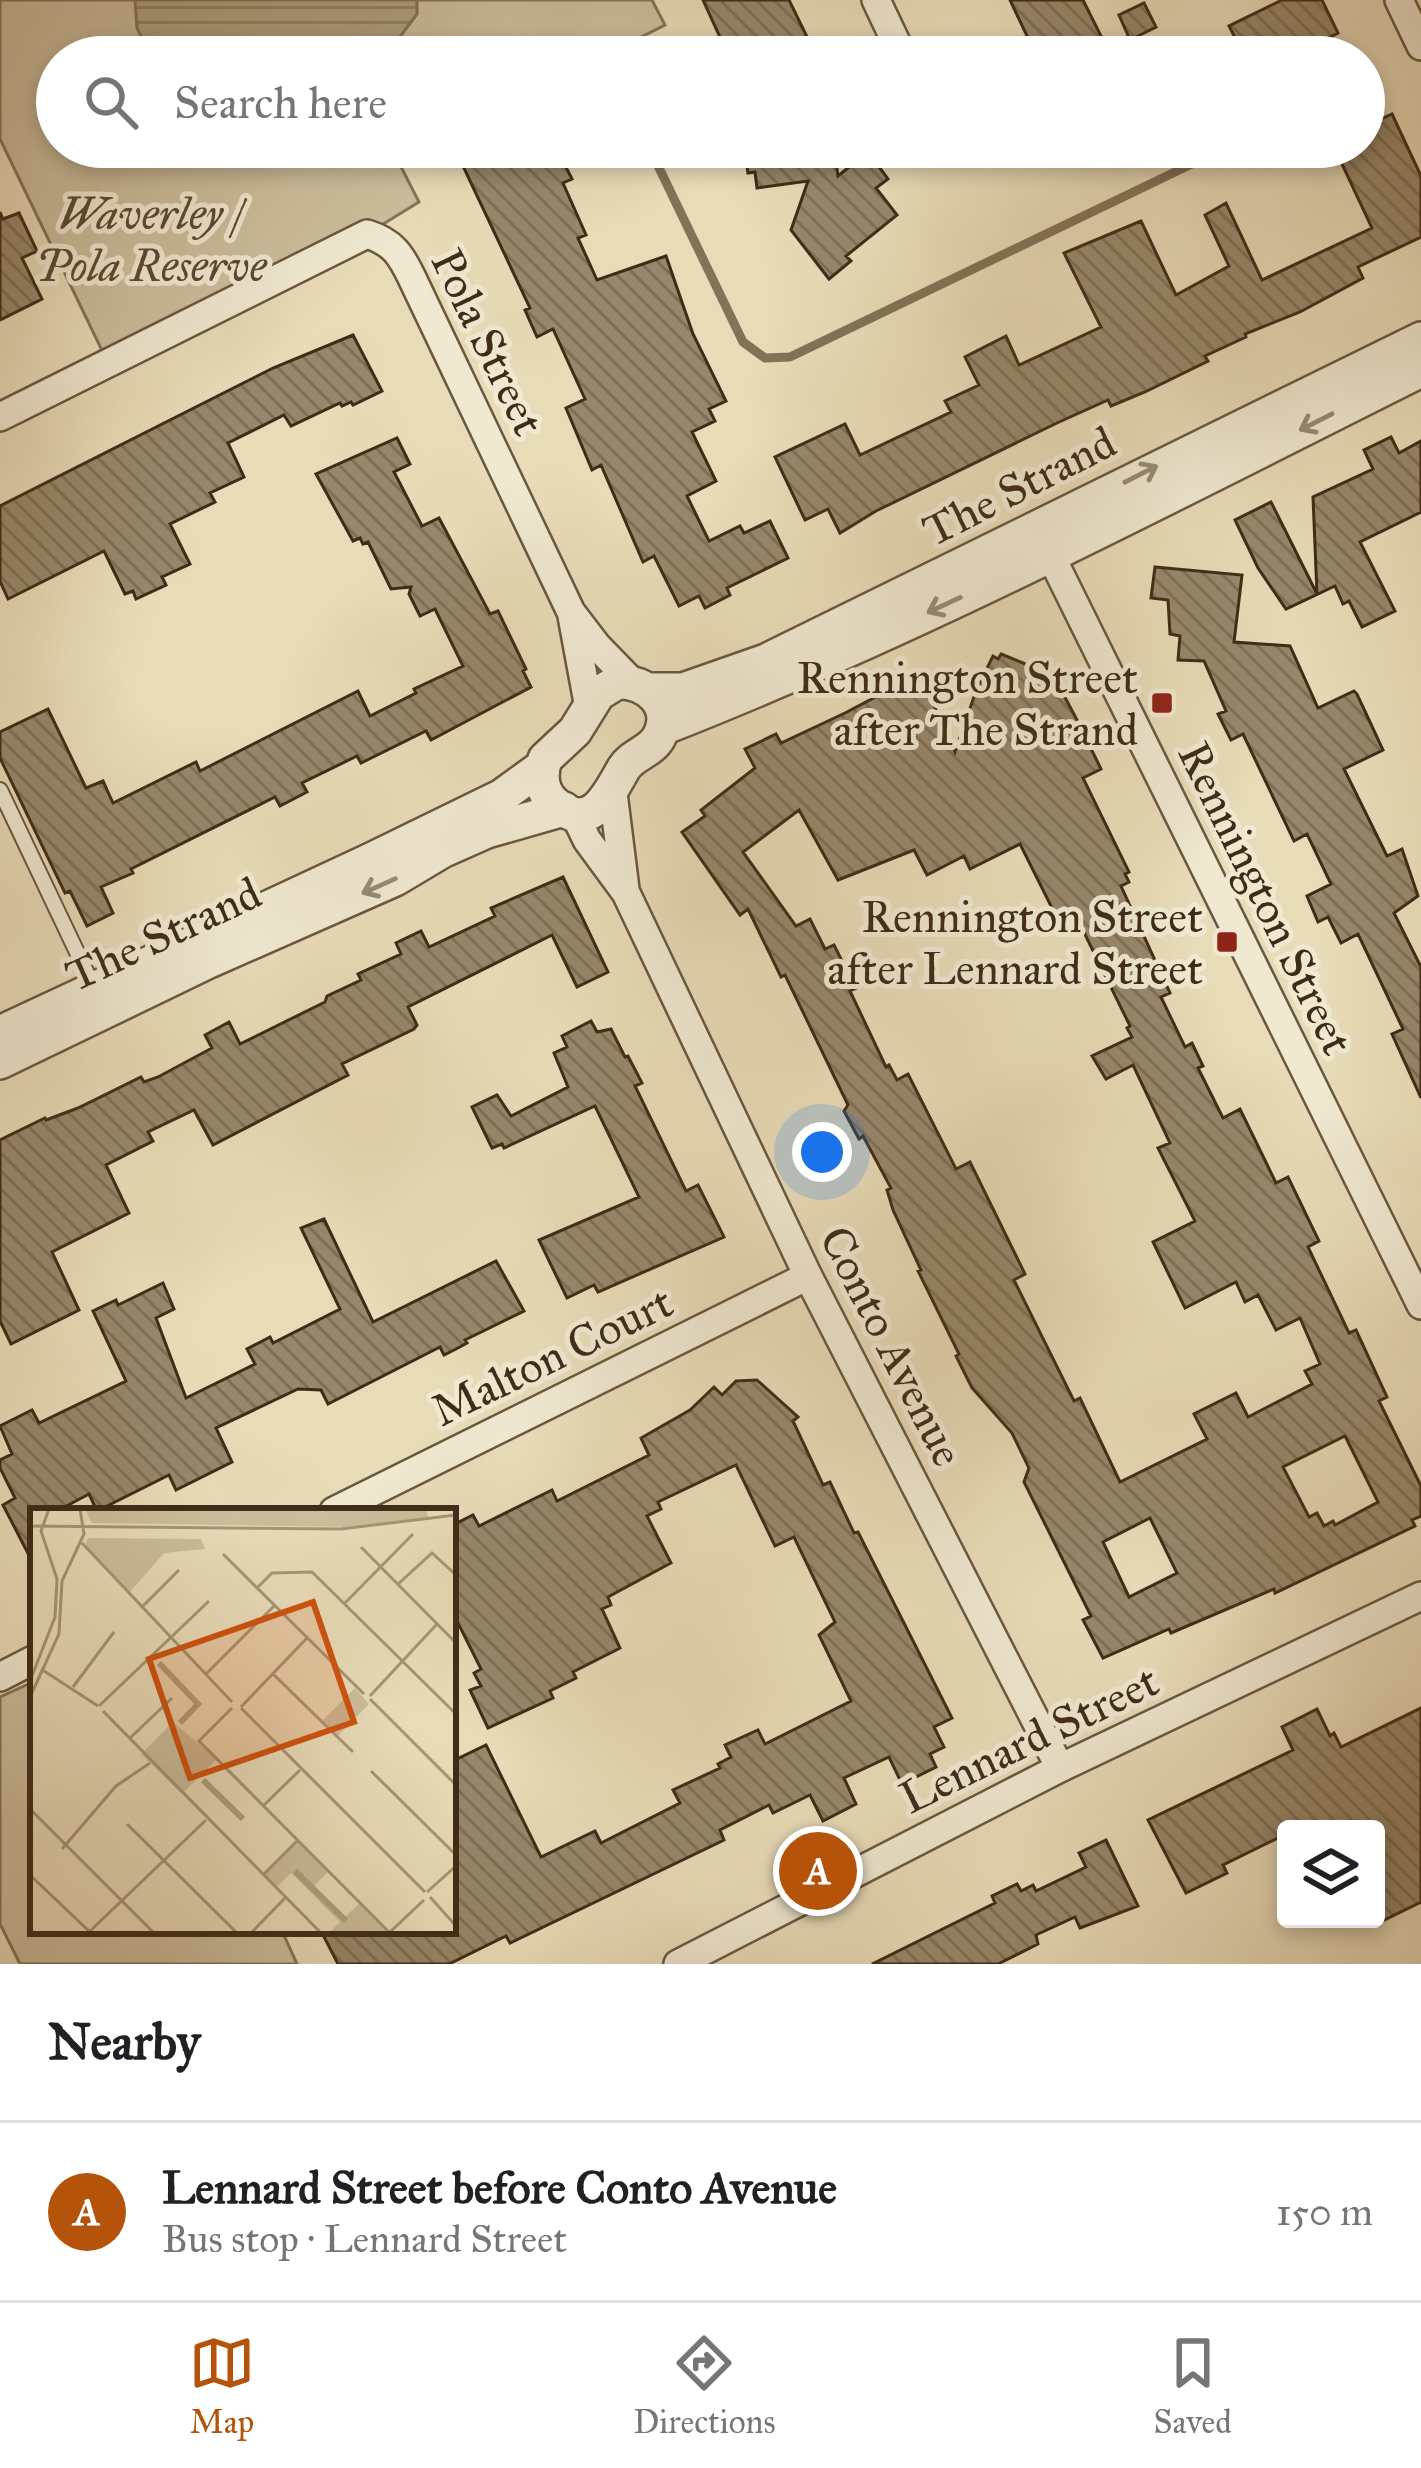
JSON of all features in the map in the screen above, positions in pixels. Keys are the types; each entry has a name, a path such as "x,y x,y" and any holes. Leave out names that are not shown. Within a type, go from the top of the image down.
{"street":[{"path":"876,0 893,36"},
{"path":"1400,0 1421,46"},
{"name":"Pola Street","path":"0,417 367,234 384,240 399,252 571,612 589,708"},
{"name":"The Strand","path":"662,728 778,683 1421,339"},
{"name":"The Strand","path":"0,1033 502,796 542,767 549,753 575,731 603,689 617,682 683,690 766,662 1421,370"},
{"name":"Rennington Street","path":"1044,541 1421,1305"},
{"name":"Pola Street","path":"571,612 641,686"},
{"path":"613,793 625,766 650,748 662,728 661,706 641,686"},
{"path":"542,767 544,790 569,811"},
{"name":"The Strand","path":"0,1062 209,961 395,880 487,831 596,809 613,793"},
{"name":"Conto Avenue","path":"613,793 626,893"},
{"name":"Conto Avenue","path":"569,811 626,893 808,1276 1060,1768"},
{"name":"Malton Court","path":"340,1508 808,1276"},
{"name":"Lennard Street","path":"678,1964 1060,1768 1421,1596"},
{"path":"0,1676 30,1661"}],"lane":[{"path":"0,790 93,987"}],"green space":[{"name":"Waverley / Pola Reserve","path":"0,0 652,0 665,25 643,36 36,36 36,168 402,168 419,202 367,234 108,363 0,139"},
{"path":"30,1683 30,1934 283,1934 297,1964 20,1964 0,1924 0,1697"}],"shaded area":[{"path":"135,0 417,0 417,14 401,36 141,36"}],"building":[{"path":"703,0 789,0 807,36 719,36"},
{"path":"1010,0 1083,0 1101,36 1027,36"},
{"path":"1282,0 1322,0 1338,33 1234,36 1229,26"},
{"path":"1144,3 1156,27 1128,36 1119,15"},
{"path":"1392,114 1421,176 1421,237 1358,267 1363,278 1300,312 1245,334 1205,356 1208,361 1145,392 1111,406 1108,400 1057,423 840,533 828,509 805,520 775,457 845,424 860,455 951,412 945,401 979,385 965,357 1006,336 1019,365 1101,327 1064,253 1141,221 1176,295 1229,266 1205,215 1226,203 1262,280 1372,228 1344,168 1385,168 1385,117"},
{"path":"464,168 566,168 572,179 563,183 586,235 578,238 597,280 666,256 693,334 726,401 709,409 715,421 692,432 716,481 687,496 709,541 740,526 744,533 770,521 788,558 727,588 730,595 705,608 699,596 679,606 654,556 643,562 601,465 592,470 566,408 585,399 553,329 537,337 525,310 530,308"},
{"path":"747,168 837,168 838,176 848,168 880,168 888,179 876,188 897,215 846,256 851,261 829,279 791,230 808,181 757,188 755,172 748,173"},
{"path":"0,212 3,219 19,213 37,251 22,258 42,299 0,320"},
{"path":"353,335 382,391 353,405 340,403 291,426 284,415 228,443 244,477 210,493 215,502 170,524 190,564 162,577 166,585 136,599 133,591 125,594 104,551 8,599 0,581 0,506 273,368"},
{"path":"1391,437 1399,453 1421,441 1421,512 1360,542 1395,611 1362,627 1335,586 1286,609 1258,568 1235,520 1271,502 1317,594 1313,497 1373,469 1364,450"},
{"path":"397,438 410,464 394,472 422,526 439,518 490,614 498,611 531,687 431,740 426,731 361,763 357,756 302,783 307,792 280,806 275,797 131,869 133,873 101,887 113,913 87,926 70,891 65,893 0,758 0,732 48,709 86,788 103,781 113,803 196,762 200,771 358,691 370,716 463,666 435,609 420,616 409,594 411,587 391,589 368,542 353,541 316,474"},
{"path":"1155,567 1242,575 1234,642 1290,646 1318,708 1354,691 1357,694 1383,750 1344,769 1387,856 1402,849 1418,896 1394,913 1421,967 1421,1098 1392,1034 1403,1029 1358,934 1341,943 1328,917 1318,922 1307,896 1331,884 1307,834 1294,841 1243,734 1231,740 1218,714 1226,711 1204,661 1178,660 1180,636 1170,634 1168,600 1151,598"},
{"path":"1001,654 1053,675 1077,720 1101,769 1083,778 1129,872 1125,874 1129,882 1121,886 1170,993 1161,997 1185,1047 1192,1043 1203,1066 1198,1068 1223,1118 1240,1109 1276,1183 1288,1177 1319,1241 1308,1247 1349,1333 1356,1330 1387,1397 1379,1401 1421,1486 1421,1516 1412,1520 1415,1526 1275,1593 1274,1589 1103,1658 1083,1620 1091,1616 1024,1482 1029,1468 1012,1433 972,1388 956,1356 893,1210 887,1190 891,1188 844,1111 848,1105 785,975 781,977 748,909 740,915 682,832 705,816 701,810 755,768 745,749 776,734 781,743 845,713 881,694 876,684 902,671 907,681 920,675 955,752 977,688 993,656 998,659","holes":["799,810 838,880 914,850 927,875 964,856 970,869 1020,844 1057,918 1073,910 1130,1026 1132,1037 1092,1056 1106,1079 1133,1065 1170,1143 1158,1148 1195,1221 1153,1242 1185,1308 1236,1282 1245,1302 1258,1295 1276,1330 1300,1318 1320,1364 1305,1371 1312,1384 1248,1417 1236,1393 1194,1414 1207,1439 1120,1482 1080,1398 1074,1401 1014,1280 1025,1274 970,1162 956,1169 908,1074 897,1080 886,1067 850,991 861,986 850,962 844,965 834,945 825,949 810,919 796,926 743,852","1345,1436 1378,1502 1324,1526 1317,1513 1309,1517 1283,1467","1150,1518 1177,1573 1129,1597 1103,1542"]},
{"path":"563,877 608,972 577,987 552,935 408,1007 417,1025 414,1029 342,1064 348,1075 213,1145 194,1110 148,1132 153,1141 106,1165 129,1213 52,1252 79,1310 11,1344 0,1321 0,1140 141,1077 144,1082 158,1077 212,1048 205,1035 229,1022 240,1044 361,980 358,974 401,954 396,943 421,931 429,947 495,916 491,908"},
{"path":"591,1021 597,1032 611,1029 628,1056 642,1083 635,1086 686,1191 698,1185 724,1237 598,1292 594,1285 567,1298 539,1240 639,1197 595,1106 504,1148 502,1144 492,1148 472,1107 497,1095 511,1116 568,1087 554,1053 567,1047 562,1036"},
{"path":"324,1219 373,1322 496,1261 524,1311 444,1355 440,1347 328,1404 321,1390 298,1389 216,1428 232,1462 176,1490 169,1475 103,1508 96,1508 89,1494 63,1508 30,1508 30,1557 3,1505 15,1498 0,1468 0,1460 12,1454 0,1426 32,1410 39,1423 126,1381 93,1311 116,1300 118,1305 163,1283 174,1309 156,1318 186,1398 255,1364 247,1349 270,1337 273,1343 340,1309 301,1228"},
{"path":"757,1380 798,1417 793,1421 823,1485 830,1482 854,1533 858,1532 952,1718 934,1727 944,1747 930,1754 936,1767 902,1784 889,1757 844,1778 856,1804 823,1821 810,1795 773,1813 769,1805 720,1830 724,1840 510,1943 506,1936 449,1964 338,1964 323,1934 456,1934 456,1760 486,1745 541,1857 595,1831 601,1843 680,1803 673,1790 720,1768 718,1764 731,1757 725,1745 758,1730 765,1744 851,1701 819,1635 835,1622 794,1537 775,1546 736,1465 658,1502 661,1509 647,1516 671,1563 608,1597 611,1605 602,1609 620,1648 573,1672 576,1678 550,1691 553,1698 488,1728 470,1690 481,1686 474,1673 481,1669 456,1619 456,1524 473,1515 479,1526 552,1490 557,1501 649,1455 641,1438 690,1410 714,1387 722,1395 736,1381"},
{"path":"1421,1708 1421,1902 1385,1920 1385,1820 1277,1820 1277,1838 1223,1865 1227,1873 1186,1893 1148,1820 1293,1750 1282,1727 1317,1709 1341,1747"},
{"path":"1106,1840 1138,1906 1080,1928 1075,1917 1036,1935 1038,1944 998,1964 872,1964 995,1903 992,1896 1017,1884 1021,1891 1033,1885 1036,1891 1086,1867 1079,1853"}],"waterway":[{"path":"659,168 743,342 765,358 790,357 1183,168"}],"place":[{"name":"Rennington Street after The Strand","path":"1162,703"},
{"name":"Rennington Street after Lennard Street","path":"1227,942"},
{"name":"Lennard Street before Conto Avenue","path":"818,1871"}]}
